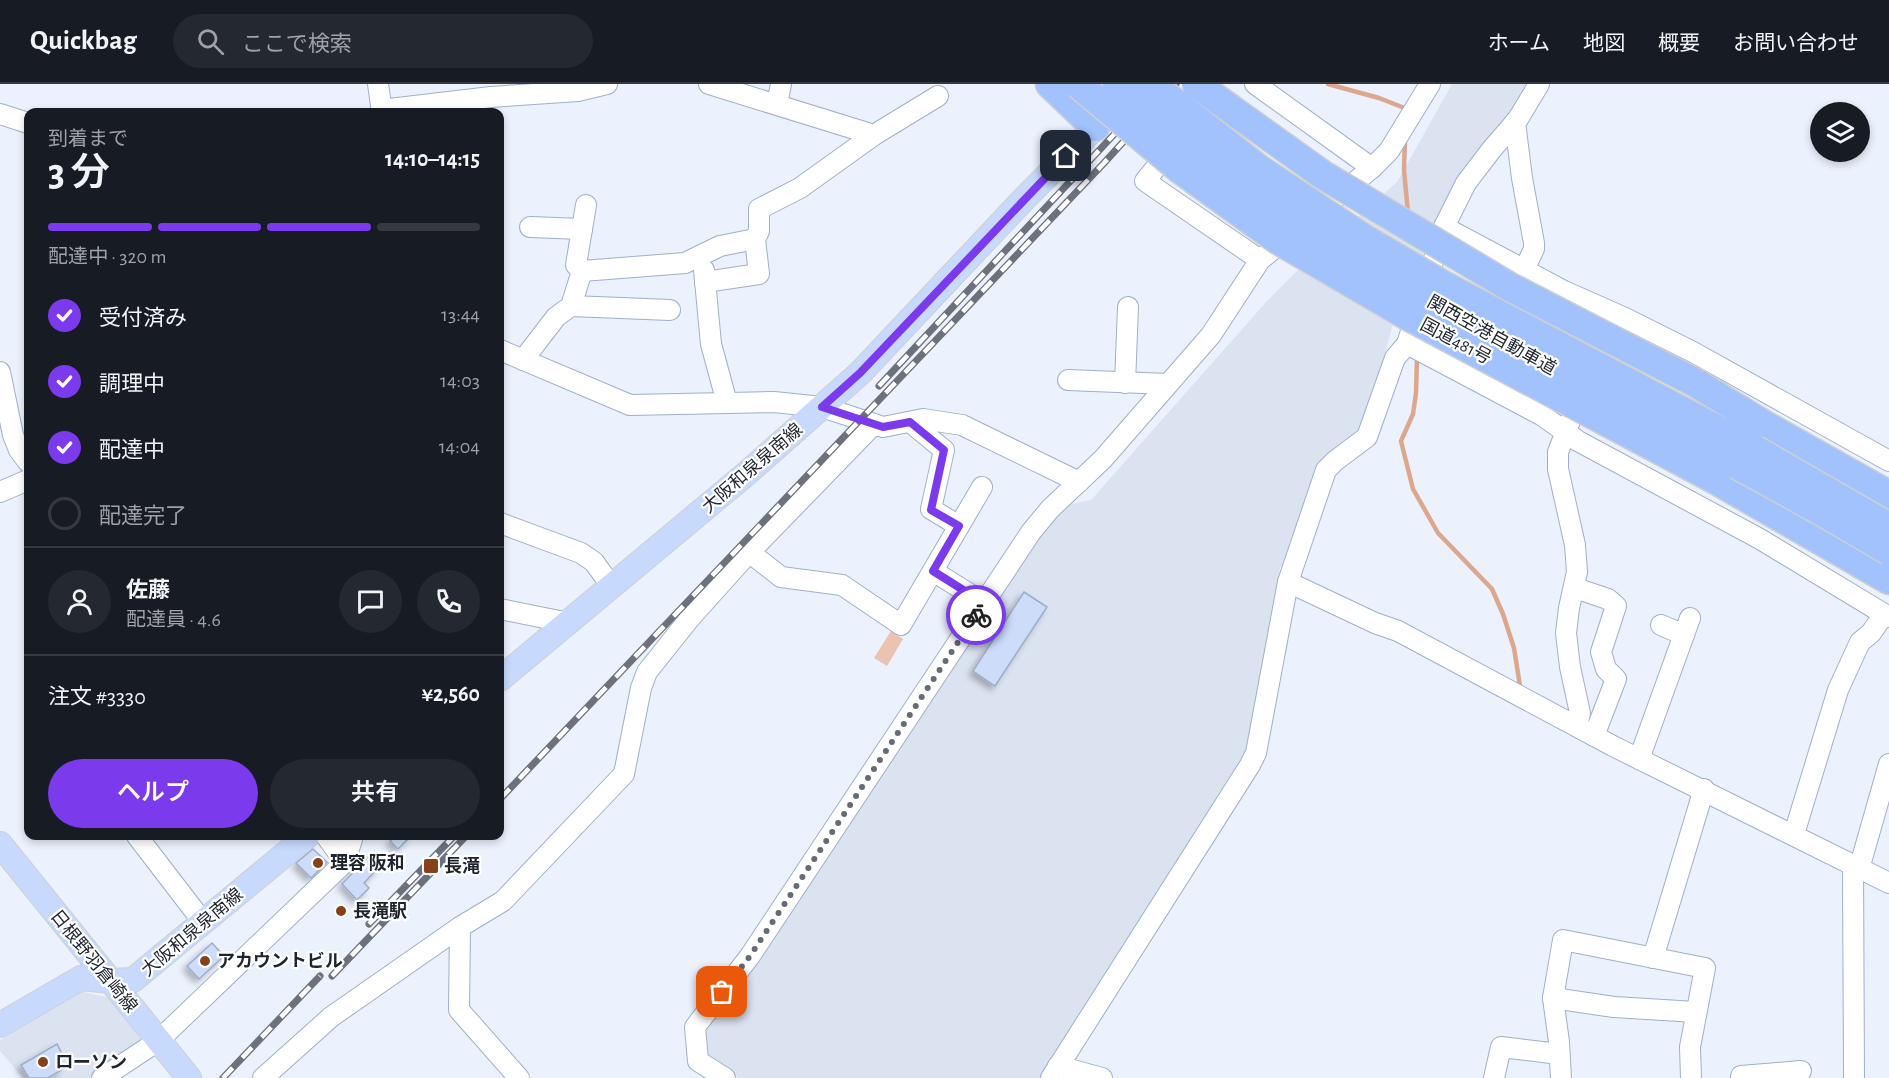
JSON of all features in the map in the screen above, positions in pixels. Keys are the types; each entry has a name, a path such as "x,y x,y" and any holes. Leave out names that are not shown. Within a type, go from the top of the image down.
{"highway":[{"path":"1050,84 1095,127"},
{"name":"国道481号","path":"1078,84 1180,170 1278,240 1406,315 1716,480 1889,580"},
{"name":"関西空港自動車道","path":"1117,84 1173,132 1223,169 1342,250 1577,381 1772,483 1889,551"},
{"name":"関西空港自動車道","path":"1151,84 1259,169 1363,238 1445,286 1754,449 1889,526"},
{"path":"1196,84 1323,175 1510,287 1696,383 1761,423 1889,495"}],"main road":[{"name":"大阪和泉泉南線","path":"504,672 569,623 612,587 860,373 1136,84"},
{"name":"大阪和泉泉南線","path":"0,1025 81,978 111,981 133,980 302,840"},
{"name":"日根野羽倉崎線","path":"0,844 189,1078"}],"street":[{"path":"378,84 382,108"},
{"path":"405,108 491,97 578,92 607,84"},
{"path":"711,84 874,135"},
{"path":"777,104 781,84"},
{"path":"1226,84 1145,181 1260,260"},
{"path":"1255,84 1372,168"},
{"path":"725,1078 698,1061 695,1027 750,956 1031,532 1050,509 1103,459 1211,335 1260,260 1372,168 1389,151 1430,84"},
{"path":"1102,1078 1054,1072 1251,765 1256,753 1288,582 1326,470 1367,436 1395,358 1407,344 1444,227 1466,183 1491,149 1515,123 1539,84"},
{"path":"705,282 759,274 755,239 759,231 759,209 800,188 874,135 938,96"},
{"path":"0,114 24,122"},
{"path":"1515,123 1534,243 1534,249 1524,270"},
{"path":"586,205 576,265 582,271 685,263 720,246 755,239"},
{"path":"530,227 582,229"},
{"path":"1444,227 1564,291 1625,318 1779,398 1889,461"},
{"path":"702,255 711,344 727,403"},
{"path":"523,360 556,318 571,306 582,271"},
{"path":"571,306 670,310"},
{"path":"1125,382 1128,307"},
{"path":"1577,726 1580,713 1570,667 1566,633 1569,608 1575,588 1575,545 1558,469 1558,452 1565,431 1625,318"},
{"path":"1407,344 1544,416 1578,441 1760,539 1886,616 1860,642 1838,690 1794,834"},
{"path":"504,352 630,405 774,402 822,407 883,427 923,419 962,424 1079,482"},
{"path":"0,374 20,452"},
{"path":"1068,380 1168,384"},
{"path":"910,422 944,450 931,510 959,526"},
{"path":"263,1078 331,1017 460,927 503,901 624,774 641,688 647,672 690,618 749,552 874,424"},
{"path":"0,492 24,482"},
{"path":"749,552 781,577 842,585 901,625 982,487"},
{"path":"504,524 581,553 594,562 612,587"},
{"path":"933,571 984,603"},
{"path":"1288,582 1375,622 1398,630 1594,736 1889,883"},
{"path":"1575,588 1608,599 1616,606 1601,651 1606,669 1616,679 1594,736"},
{"path":"504,610 569,623"},
{"path":"1639,759 1654,693 1687,627 1662,626"},
{"path":"1854,1078 1856,867 1889,764"},
{"path":"1653,958 1704,789"},
{"path":"143,840 203,922"},
{"path":"329,840 345,862"},
{"path":"102,1078 158,1041 345,862 352,840"},
{"path":"460,927 459,1010 519,1078"},
{"path":"1561,1078 1553,998 1563,940 1705,968 1690,1047 1692,1078"},
{"path":"1553,998 1614,1007 1696,1012"},
{"path":"1494,1078 1501,1047 1559,1054"},
{"path":"1741,1076 1801,1069"}],"shaded area":[{"path":"1452,84 1530,84 1436,224 1392,327 1364,432 1321,464 1288,565 1280,567 1276,589 1282,595 1248,747 1044,1078 739,1078 705,1056 702,1028 826,859 1039,537 1067,505 1091,500 1267,301 1397,182"},
{"path":"891,631 903,639 887,666 874,658"},
{"path":"83,992 111,998 143,1043 89,1078 23,1078 0,1051 0,1040"}],"building":[{"path":"1024,592 1047,607 995,686 973,671"},
{"path":"391,840 407,840 398,849"},
{"path":"313,849 327,862 311,878 296,863"},
{"name":"長滝駅","path":"371,854 382,864 364,883 369,888 357,900 342,884"},
{"name":"アカウントビル","path":"212,943 224,956 199,979 187,966"},
{"name":"ローソン","path":"57,1044 63,1056 58,1059 63,1069 48,1078 29,1078 21,1065"}],"waterway":[{"path":"1328,84 1379,98 1407,109 1407,112"},
{"path":"1405,138 1404,170 1408,213"},
{"path":"1417,356 1413,414 1401,441 1413,489 1438,533 1492,589 1514,648 1520,686"}],"railway":[{"path":"879,386 1161,84"},
{"path":"504,795 1104,163 1176,84"},
{"path":"369,924 450,840"},
{"path":"332,976 462,840"},
{"path":"223,1078 320,976"}],"way so far":[{"path":"722,992 750,956 976,615"}],"place":[{"name":"理容 阪和","path":"318,863"},
{"name":"長滝","path":"431,866"},
{"name":"長滝駅","path":"341,911"},
{"name":"アカウントビル","path":"205,961"},
{"name":"ローソン","path":"43,1062"}],"route":[{"path":"976,615 984,603 933,571 959,526 931,510 944,450 910,422 883,427 822,407 860,373 1066,156"}]}
